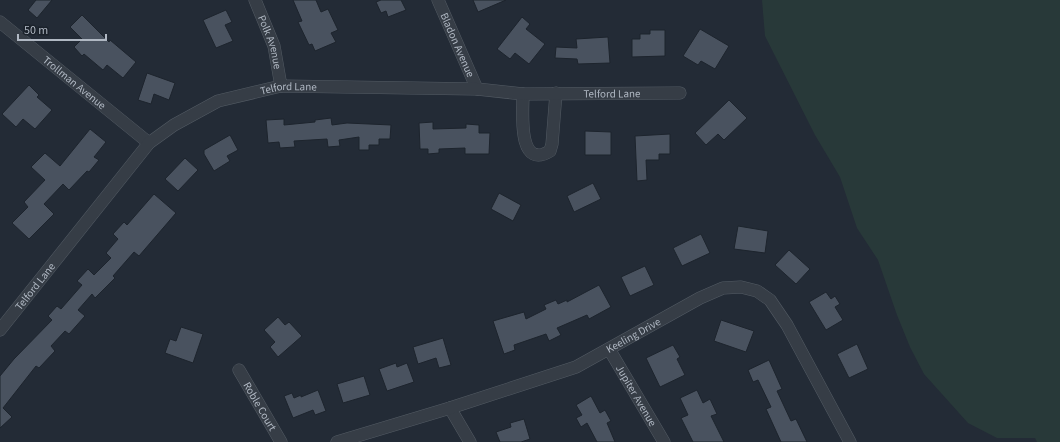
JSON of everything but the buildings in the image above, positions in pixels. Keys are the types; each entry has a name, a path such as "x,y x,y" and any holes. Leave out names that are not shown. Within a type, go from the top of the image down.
{"street":[{"name":"Polk Avenue","path":"255,0 274,46 281,86"},
{"name":"Bladon Avenue","path":"438,0 477,89"},
{"name":"Trollman Avenue","path":"0,22 149,143"},
{"name":"Telford Lane","path":"0,330 149,143 174,125 218,101 281,86 477,89 523,94 680,93"},
{"path":"523,94 524,142 527,149 538,156 550,151 552,144 556,93"},
{"name":"Keeling Drive","path":"337,442 450,408 576,367 700,298 723,288 741,287 757,291 770,300 787,325 850,442"},
{"name":"Jupiter Avenue","path":"608,349 664,442"},
{"name":"Roble Court","path":"239,370 281,442"},
{"path":"450,408 470,442"}],"shaded area":[{"path":"762,0 1060,0 1060,442 1037,442 1035,438 997,438 968,423 924,374 910,347 897,315 878,260 857,228 840,177 815,135 765,36"}]}
